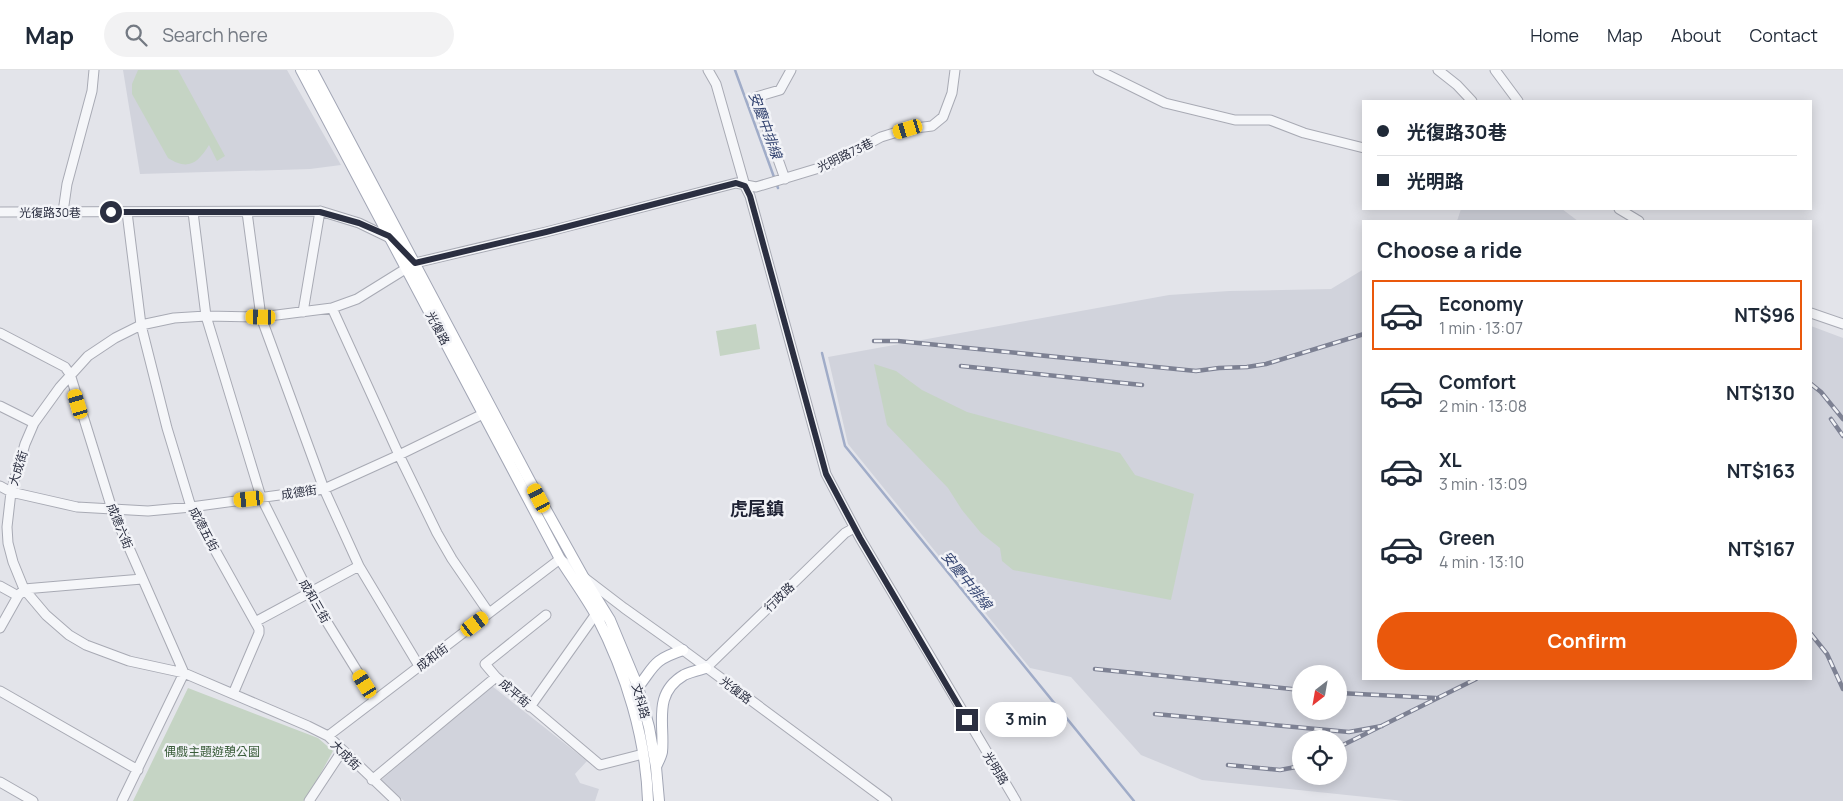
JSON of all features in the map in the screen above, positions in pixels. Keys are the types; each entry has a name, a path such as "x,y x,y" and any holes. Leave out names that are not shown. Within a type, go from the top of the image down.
{"main road":[{"name":"光復路","path":"301,70 389,236 411,266 584,578"},
{"name":"光復路","path":"312,70 483,414 560,559"},
{"name":"文科路","path":"560,559 599,611 610,620 638,687 656,767 659,801"},
{"name":"文科路","path":"584,578 599,611 630,698 644,754 648,801"},
{"path":"630,698 649,670 657,662 666,656 684,650"},
{"path":"656,767 662,754 660,716 664,697 684,675 706,668"}],"street":[{"path":"63,212 67,184 92,91 94,70"},
{"name":"光明路","path":"708,70 716,84 745,186 750,196 774,277 826,474 854,528 1016,801"},
{"path":"785,179 756,97 780,90 791,70"},
{"name":"光明路73巷","path":"745,186 756,187 829,165 881,137 908,129 932,126 943,117 952,93 955,70"},
{"path":"1098,70 1164,103 1235,120 1270,120 1304,133 1362,148"},
{"path":"1438,70 1457,85 1471,100"},
{"path":"1495,70 1517,100"},
{"path":"411,266 736,183 745,186"},
{"path":"1621,210 1637,220"},
{"name":"光復路30巷","path":"0,212 320,212 359,223 389,236"},
{"name":"成德五街","path":"127,212 141,325 167,428 191,507 255,622"},
{"name":"成和三街","path":"193,212 206,316 261,498 309,593 375,700"},
{"path":"247,212 261,317 324,489 359,566 419,666"},
{"path":"303,312 320,212"},
{"name":"大成街","path":"396,801 328,736 184,674 129,661 86,645 69,634 21,592 8,543 7,527 11,492 25,444 34,423 70,374 88,356 115,338 141,325 174,318 206,316 261,317 332,308 357,299 411,266"},
{"path":"332,308 399,455 452,560 489,614"},
{"path":"1812,313 1843,324"},
{"path":"0,332 65,367 70,374"},
{"name":"成德六街","path":"70,374 112,509 184,674"},
{"path":"0,406 34,423"},
{"name":"成德街","path":"0,486 11,492 77,508 148,511 324,489 483,414"},
{"name":"行政路","path":"706,668 845,533 854,528"},
{"name":"光復路","path":"560,559 887,801"},
{"name":"成和街","path":"328,736 560,559"},
{"path":"233,694 259,633 255,622 359,566"},
{"path":"0,586 21,592 142,579"},
{"path":"0,628 21,592"},
{"path":"530,707 609,597"},
{"path":"496,677 485,664 546,615"},
{"path":"122,801 184,674"},
{"name":"成平街","path":"372,780 496,677 600,764 644,754"},
{"path":"0,690 138,770"},
{"path":"308,801 342,751"},
{"path":"0,782 33,801"}],"shaded area":[{"path":"123,70 287,70 341,165 310,169 140,174"},
{"path":"1461,210 1563,210 1577,220 1457,220"},
{"path":"1362,270 1362,680 1812,680 1812,326 1843,338 1843,801 1404,801 1202,780 1141,755 1071,677 1030,668 848,444 828,357 1169,295 1229,291 1331,289"},
{"path":"492,686 587,761 575,774 580,783 599,789 595,801 404,801 381,780"}],"green space":[{"path":"138,70 178,70 225,156 217,161 209,145 201,156 192,163 181,164 168,158 132,94 132,84"},
{"path":"756,324 760,349 720,356 716,331"},
{"path":"874,364 896,371 922,390 967,412 1120,453 1135,475 1194,494 1171,600 1013,570 1002,561 1000,548 981,533 962,510 948,488 887,425"},
{"name":"偶戲主題遊憩公園","path":"188,688 318,738 333,751 311,791 303,801 133,801"}],"waterway":[{"name":"安慶中排線","path":"735,70 778,188"},
{"name":"安慶中排線","path":"822,353 845,446 1134,801"}],"railway":[{"path":"874,341 898,341 1196,371 1266,364 1362,335"},
{"path":"961,366 1142,385"},
{"path":"1812,385 1821,392 1843,419"},
{"path":"1831,419 1843,436"},
{"path":"1812,635 1827,654 1843,689"},
{"path":"1095,669 1292,689"},
{"path":"1347,743 1474,680"},
{"path":"1348,693 1436,698"},
{"path":"1155,714 1349,732 1382,726"},
{"path":"1228,765 1280,770 1292,768"}],"district":[{"name":"虎尾鎮","path":"757,508"}],"route":[{"path":"111,212 320,212 359,223 389,236 415,263 546,232 736,183 745,186 750,196 774,277 826,474 841,505 967,720"}]}
